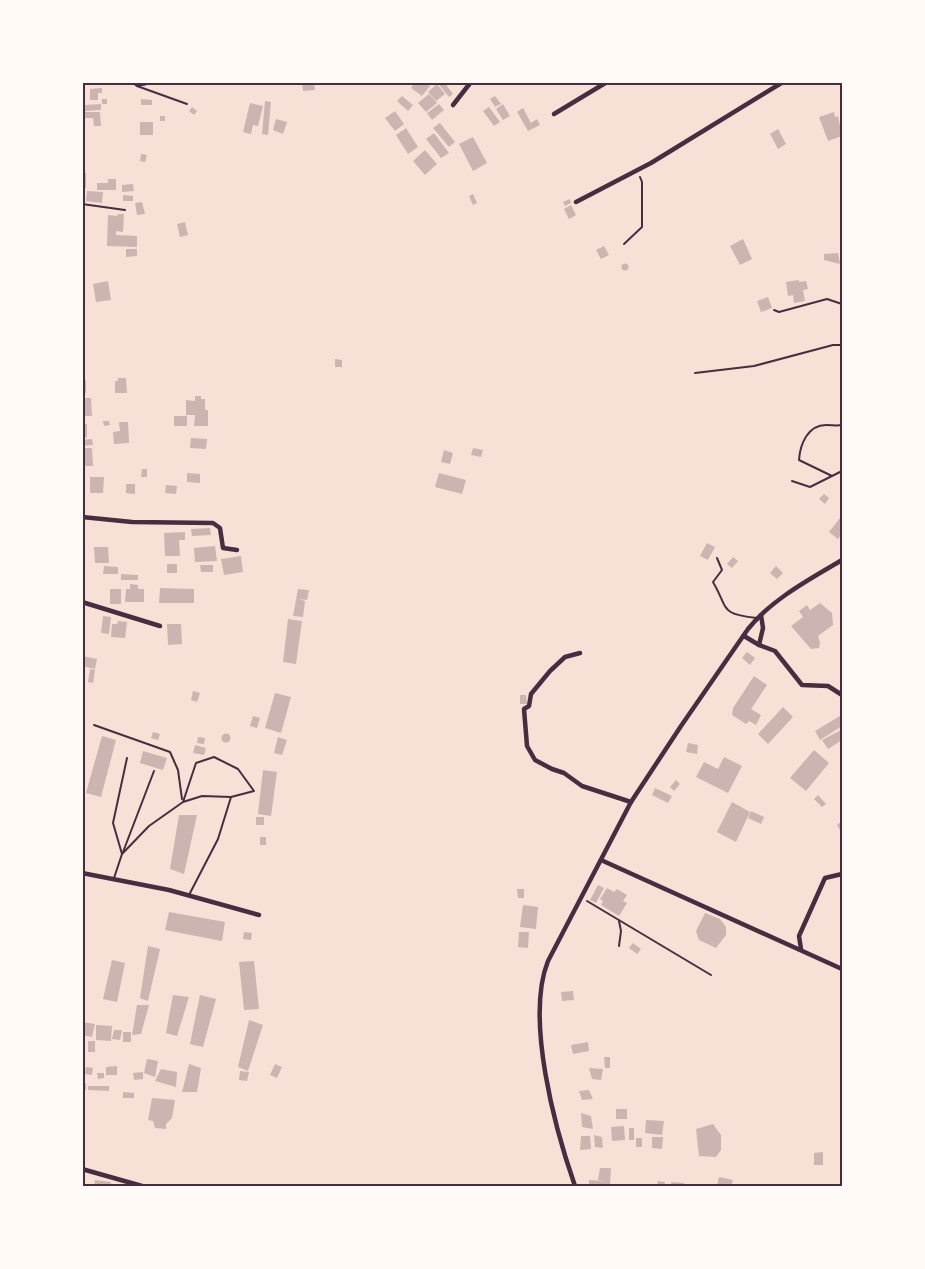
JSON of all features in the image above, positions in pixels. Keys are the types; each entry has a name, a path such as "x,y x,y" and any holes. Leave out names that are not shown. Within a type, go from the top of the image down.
{"street":[{"path":"453,105 471,82"},
{"path":"554,114 607,82"},
{"path":"576,202 637,170 783,82"},
{"path":"82,517 132,522 213,523 220,528 223,548 237,550"},
{"path":"575,1186 547,1079 538,1005 544,969 631,802 744,636 759,617 812,578 842,560"},
{"path":"82,602 160,626"},
{"path":"759,617 763,628 759,645"},
{"path":"744,636 759,645 775,651 802,685 828,686 842,695"},
{"path":"580,653 564,657 531,694 529,706 524,709 527,746 536,760 542,765 564,773 588,788 631,802"},
{"path":"601,860 842,969"},
{"path":"82,873 114,878 189,895 259,915"},
{"path":"801,949 799,936 826,878 842,874"},
{"path":"82,1169 142,1186"}],"lane":[{"path":"131,82 137,86 187,104"},
{"path":"137,86 158,82"},
{"path":"82,204 125,210"},
{"path":"774,310 779,312 826,299 842,304"},
{"path":"717,558 722,570 713,582 722,604 731,612 740,616 759,617"},
{"path":"94,725 170,752 178,770 183,802"},
{"path":"122,854 149,826 183,802 202,796 231,797 254,791 238,769 214,757 196,763 183,802"},
{"path":"122,854 113,824 127,758"},
{"path":"114,878 154,771"},
{"path":"189,895 218,839 231,797"}],"path":[{"path":"624,244 642,227 642,182 637,170"},
{"path":"695,373 754,366 833,344 842,345"},
{"path":"832,476 798,460 800,446 812,430 824,425 842,425"},
{"path":"792,481 810,487 842,471"},
{"path":"580,897 711,976"},
{"path":"619,921 621,931 620,946"}],"building":[{"path":"302,82 314,82 315,90 303,91"},
{"path":"415,82 425,82 430,86 422,96 411,88"},
{"path":"437,82 444,82 453,94 449,97"},
{"path":"437,84 445,94 436,101 428,92"},
{"path":"102,88 102,93 98,93 98,100 90,100 90,89"},
{"path":"429,94 437,103 426,112 418,103"},
{"path":"402,96 413,105 408,111 397,101"},
{"path":"495,96 501,104 495,107 490,99"},
{"path":"102,99 107,99 107,104 102,104"},
{"path":"141,99 152,100 152,105 141,105"},
{"path":"265,101 271,102 268,135 262,134"},
{"path":"250,103 263,106 258,126 253,125 251,134 243,132"},
{"path":"101,104 101,110 85,111 85,105"},
{"path":"439,104 444,110 432,120 427,113"},
{"path":"503,104 510,116 503,120 496,109"},
{"path":"192,107 197,111 194,115 189,111"},
{"path":"489,107 500,122 494,126 483,111"},
{"path":"523,108 531,123 537,119 540,125 528,131 517,112"},
{"path":"395,111 404,124 395,131 385,118"},
{"path":"83,112 100,112 101,126 94,126 93,118 83,118"},
{"path":"834,112 835,117 838,116 842,136 828,141 819,117"},
{"path":"160,116 165,116 165,121 160,121"},
{"path":"276,119 287,122 283,134 273,130"},
{"path":"140,122 153,122 153,135 140,135"},
{"path":"440,123 455,142 449,147 433,128"},
{"path":"406,128 418,147 408,154 396,135"},
{"path":"778,129 786,144 778,149 770,134"},
{"path":"434,133 449,153 441,158 426,139"},
{"path":"473,137 487,163 473,171 459,144"},
{"path":"425,150 437,164 425,175 413,161"},
{"path":"141,154 147,155 145,162 140,161"},
{"path":"82,173 86,173 86,188 82,188"},
{"path":"108,179 116,179 116,190 97,190 97,183 108,183"},
{"path":"133,184 134,191 122,192 122,185"},
{"path":"87,191 103,192 102,203 86,201"},
{"path":"473,194 477,203 473,205 469,196"},
{"path":"123,195 133,196 133,201 123,201"},
{"path":"570,199 571,203 565,206 563,202"},
{"path":"142,202 145,214 137,215 135,203"},
{"path":"571,205 576,215 569,219 564,209"},
{"path":"118,214 124,214 123,232 116,231 116,235 137,236 137,247 107,246 108,215 117,216"},
{"path":"185,222 188,235 180,237 177,224"},
{"path":"743,239 752,259 740,265 730,246"},
{"path":"604,246 609,255 601,259 596,250"},
{"path":"126,249 137,249 137,256 126,257"},
{"path":"838,253 840,264 824,260 824,254"},
{"path":"625,264 628,267 625,270 622,267"},
{"path":"799,280 799,282 806,281 808,289 803,290 805,301 794,303 793,295 788,296 786,282"},
{"path":"108,281 111,300 96,302 93,284"},
{"path":"768,297 772,308 761,312 757,301"},
{"path":"335,359 342,360 342,367 335,367"},
{"path":"118,378 126,378 127,393 115,393 115,381 118,381"},
{"path":"82,380 86,380 86,393 82,394"},
{"path":"195,396 201,396 201,399 205,399 205,410 208,410 208,426 194,426 195,415 186,415 186,400 195,401"},
{"path":"82,398 91,398 92,416 82,416"},
{"path":"174,416 187,416 187,426 174,426"},
{"path":"103,421 109,421 110,425 104,426"},
{"path":"119,422 128,422 129,443 114,444 113,432 120,431"},
{"path":"82,424 87,424 87,437 82,438"},
{"path":"191,438 207,439 206,449 190,448"},
{"path":"92,439 93,445 82,446 82,440"},
{"path":"82,448 92,448 93,466 82,466"},
{"path":"473,448 483,450 481,457 471,455"},
{"path":"444,450 453,453 450,464 441,462"},
{"path":"142,469 147,469 147,477 141,477"},
{"path":"187,473 200,474 200,483 187,482"},
{"path":"439,473 466,480 462,494 435,487"},
{"path":"90,477 104,477 103,493 90,493"},
{"path":"126,484 135,484 135,494 126,493"},
{"path":"166,485 177,486 176,494 165,493"},
{"path":"824,494 829,498 825,504 819,499"},
{"path":"840,518 842,520 842,534 838,539 829,532"},
{"path":"210,528 211,535 192,536 191,529"},
{"path":"185,532 185,540 179,540 180,556 165,556 164,533"},
{"path":"707,543 715,547 708,560 700,556"},
{"path":"215,546 217,561 195,562 194,548"},
{"path":"94,547 108,547 109,563 95,563"},
{"path":"241,556 243,572 224,575 221,559"},
{"path":"733,557 738,561 732,568 727,564"},
{"path":"167,564 177,564 177,573 167,573"},
{"path":"200,565 213,565 213,572 201,572"},
{"path":"104,566 118,567 118,574 103,574"},
{"path":"776,566 783,573 777,579 770,573"},
{"path":"121,574 138,575 138,580 121,580"},
{"path":"130,584 138,585 138,589 144,589 144,602 125,602 126,589 130,589"},
{"path":"160,588 194,589 194,603 159,603"},
{"path":"110,589 121,589 121,604 110,604"},
{"path":"298,589 309,590 307,600 299,599 305,601 303,617 293,616"},
{"path":"820,603 832,613 833,625 818,636 819,648 811,649 791,626 803,617 799,611 807,605 810,610"},
{"path":"103,616 111,617 109,634 101,633"},
{"path":"288,619 302,621 296,664 283,662"},
{"path":"118,621 127,622 125,638 111,637 112,624 117,624"},
{"path":"167,624 181,624 182,644 168,645"},
{"path":"747,652 755,658 750,665 742,658"},
{"path":"82,656 97,659 95,669 82,666"},
{"path":"90,669 95,670 93,683 88,682"},
{"path":"754,676 767,685 751,709 761,715 756,725 749,721 746,724 732,715 733,708"},
{"path":"193,691 200,693 197,702 191,700"},
{"path":"275,693 291,697 281,733 265,728"},
{"path":"520,695 526,695 527,704 520,704"},
{"path":"783,707 793,717 768,744 758,734"},
{"path":"253,716 260,718 257,728 250,726"},
{"path":"840,716 842,726 820,740 815,731"},
{"path":"841,730 842,740 828,749 822,740"},
{"path":"153,732 160,734 158,740 151,738"},
{"path":"226,734 230,738 226,742 222,738"},
{"path":"102,736 116,740 101,797 86,793"},
{"path":"198,737 205,738 204,744 197,743"},
{"path":"278,737 287,740 282,755 274,753"},
{"path":"688,743 698,745 697,754 686,752"},
{"path":"195,745 206,748 204,755 193,753"},
{"path":"814,750 829,763 806,791 790,778"},
{"path":"143,751 167,758 163,770 140,763"},
{"path":"724,757 742,766 728,793 696,777 704,762 718,769"},
{"path":"263,770 277,772 271,816 258,814"},
{"path":"676,780 680,784 674,791 670,787"},
{"path":"655,788 672,796 668,803 652,795"},
{"path":"818,795 826,804 822,807 814,799"},
{"path":"732,802 750,812 736,842 717,832"},
{"path":"751,811 764,817 761,824 748,818"},
{"path":"179,815 197,815 184,874 170,869"},
{"path":"256,817 264,817 264,825 256,825"},
{"path":"842,821 842,833 837,825"},
{"path":"260,837 266,837 266,845 260,845"},
{"path":"598,885 604,888 596,903 590,900"},
{"path":"607,888 614,892 617,889 627,895 623,901 627,903 619,916 601,905 603,901 600,899"},
{"path":"517,889 524,889 524,898 518,898"},
{"path":"523,905 538,907 536,929 520,927"},
{"path":"169,912 225,922 222,941 165,930"},
{"path":"705,913 720,919 726,927 726,935 716,948 699,940 696,931"},
{"path":"244,932 252,933 251,940 243,939"},
{"path":"519,932 529,932 528,948 518,947"},
{"path":"633,943 641,949 637,954 629,948"},
{"path":"148,946 160,949 148,1001 140,998"},
{"path":"112,960 125,963 117,1002 103,999"},
{"path":"254,961 259,1009 244,1010 239,962"},
{"path":"573,991 574,1000 562,1001 561,992"},
{"path":"173,995 189,997 177,1036 166,1033"},
{"path":"200,995 216,999 203,1047 190,1044"},
{"path":"137,1005 149,1005 141,1034 132,1035"},
{"path":"249,1020 263,1025 248,1071 238,1067"},
{"path":"82,1022 95,1024 92,1037 82,1035"},
{"path":"96,1025 112,1026 111,1041 96,1040"},
{"path":"114,1030 122,1030 120,1040 112,1039"},
{"path":"123,1032 131,1032 131,1042 123,1042"},
{"path":"88,1041 95,1041 95,1052 88,1052"},
{"path":"588,1042 589,1051 573,1054 571,1045"},
{"path":"604,1057 610,1057 610,1068 605,1068"},
{"path":"147,1059 158,1061 155,1077 144,1073"},
{"path":"189,1064 201,1068 197,1092 182,1092"},
{"path":"275,1064 282,1067 277,1078 270,1075"},
{"path":"117,1066 117,1075 106,1075 106,1067"},
{"path":"86,1067 93,1068 92,1075 85,1074"},
{"path":"589,1068 603,1069 601,1080 592,1079"},
{"path":"161,1069 177,1072 176,1087 155,1081"},
{"path":"240,1071 249,1072 247,1081 239,1080"},
{"path":"143,1072 143,1079 134,1080 133,1073"},
{"path":"97,1073 104,1073 104,1078 98,1079"},
{"path":"82,1083 86,1083 86,1090 82,1090"},
{"path":"88,1086 109,1086 109,1091 88,1090"},
{"path":"589,1090 593,1099 582,1100 579,1091"},
{"path":"123,1092 134,1093 134,1098 123,1098"},
{"path":"152,1098 175,1100 172,1118 166,1124 166,1129 155,1128 153,1121 148,1120"},
{"path":"616,1109 627,1109 627,1119 616,1119"},
{"path":"581,1113 591,1116 593,1129 582,1127"},
{"path":"646,1120 664,1121 662,1135 645,1133"},
{"path":"713,1124 721,1135 721,1150 716,1157 699,1156 696,1129"},
{"path":"624,1126 625,1140 612,1141 611,1127"},
{"path":"629,1128 634,1128 634,1140 629,1140"},
{"path":"594,1135 602,1137 603,1148 595,1147"},
{"path":"581,1136 590,1136 591,1149 580,1150"},
{"path":"652,1137 663,1137 662,1149 652,1148"},
{"path":"636,1138 642,1138 642,1147 636,1147"},
{"path":"823,1152 823,1165 814,1165 814,1153"},
{"path":"600,1168 611,1168 610,1186 589,1186 589,1180 605,1181 598,1180"},
{"path":"719,1177 733,1180 731,1186 717,1185"},
{"path":"95,1180 111,1182 111,1186 94,1186"},
{"path":"658,1181 665,1182 664,1186 657,1186"},
{"path":"671,1182 684,1183 684,1186 671,1186"}]}
